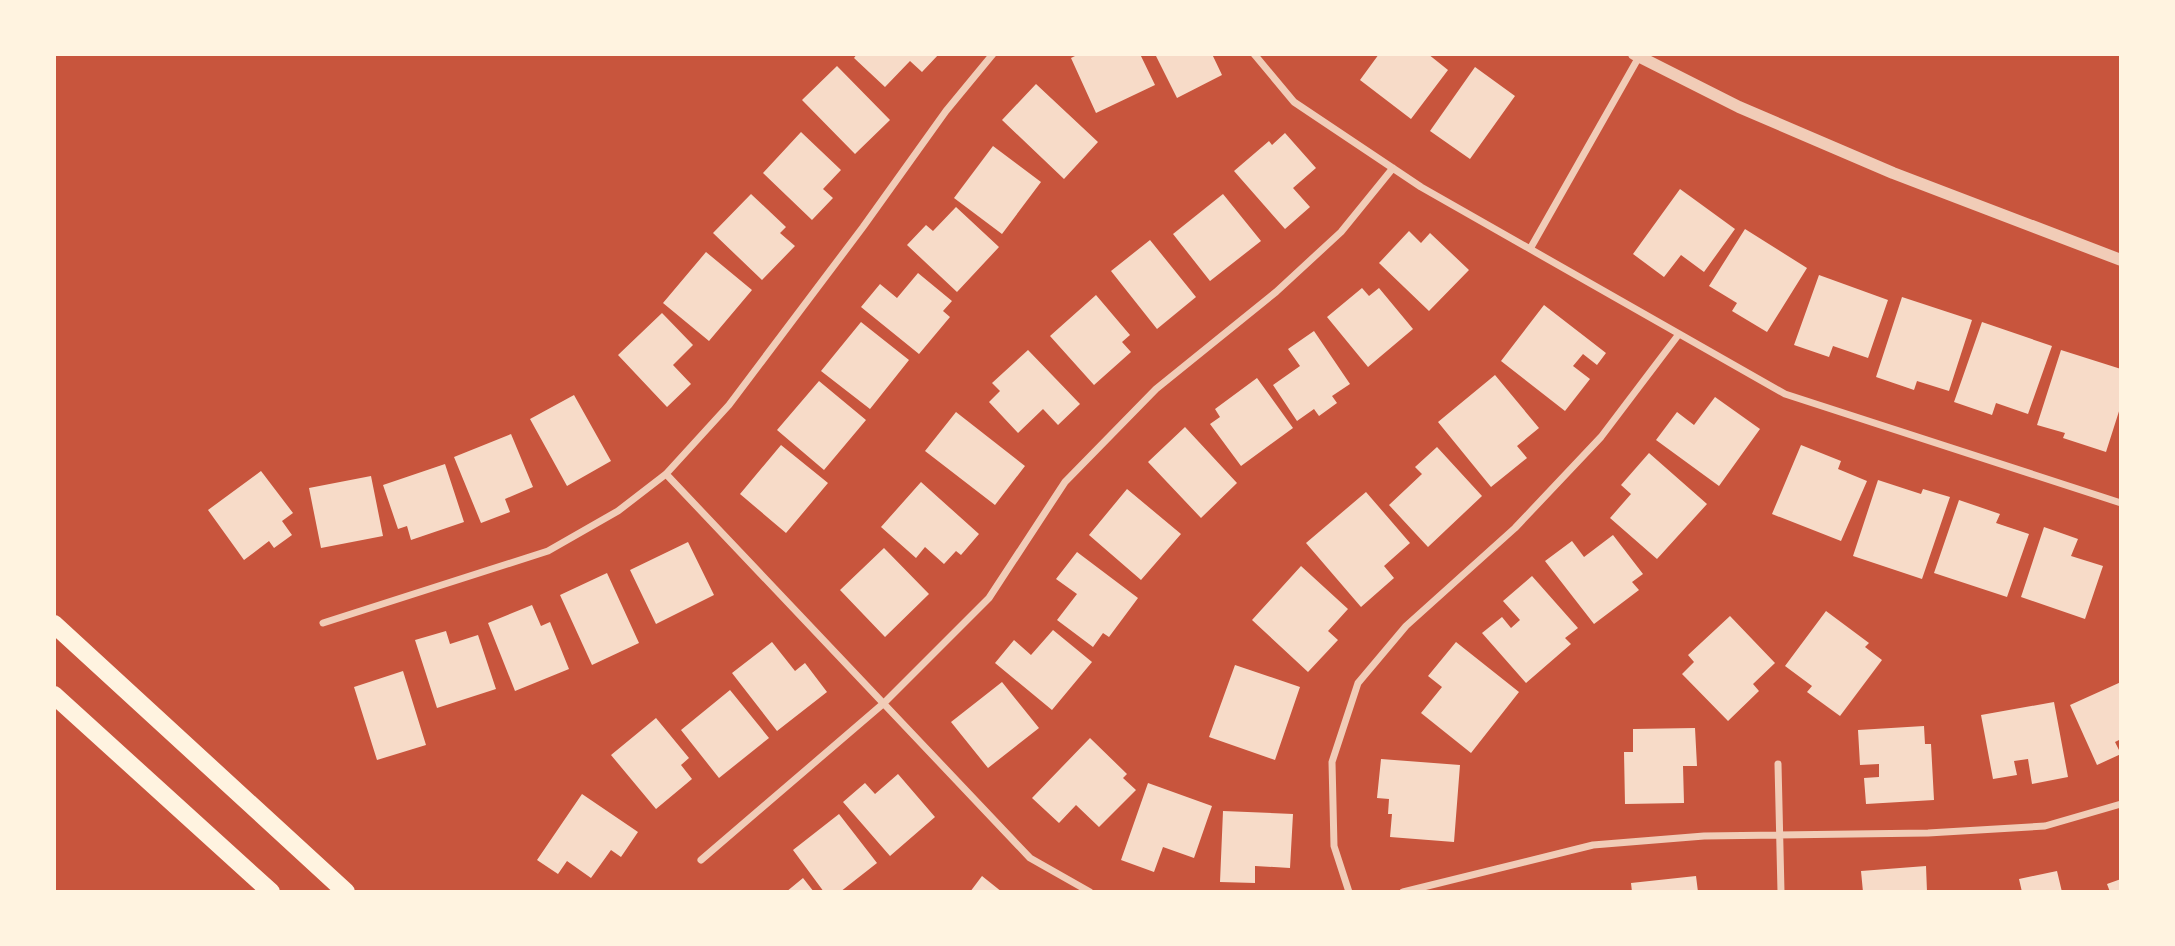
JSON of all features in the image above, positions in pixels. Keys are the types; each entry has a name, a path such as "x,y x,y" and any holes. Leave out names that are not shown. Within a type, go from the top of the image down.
{"main road":[{"path":"54,624 346,892"},
{"path":"54,695 271,892"}],"street":[{"path":"323,623 548,551 618,511 666,474 729,405 863,227 946,111 993,54"},
{"path":"1254,54 1294,102 1421,187 1786,394 2121,503"},
{"path":"1530,249 1637,55 1739,107 1893,173 2121,260"},
{"path":"701,860 884,703 989,598 1065,482 1156,389 1276,292 1341,232 1393,169"},
{"path":"1349,892 1334,846 1332,762 1358,683 1406,625 1515,528 1601,437 1679,334"},
{"path":"666,474 1030,858 1090,892"},
{"path":"1778,764 1782,892"},
{"path":"1403,892 1593,845 1704,836 1927,834 2045,827 2121,804"}],"building":[{"path":"857,54 939,54 922,72 910,61 885,87 854,58"},
{"path":"1079,54 1140,54 1155,85 1096,113 1071,58"},
{"path":"1155,54 1212,54 1222,75 1177,98"},
{"path":"1379,54 1428,54 1448,70 1411,119 1360,80"},
{"path":"837,66 890,120 855,154 802,100"},
{"path":"1475,67 1515,96 1470,159 1430,131"},
{"path":"1036,84 1098,142 1064,179 1002,120"},
{"path":"801,132 841,170 823,189 833,198 812,220 763,173"},
{"path":"1285,133 1316,168 1293,188 1310,207 1285,229 1234,171 1269,141 1272,145"},
{"path":"993,146 1041,182 1002,234 954,198"},
{"path":"1680,189 1735,229 1704,272 1681,255 1664,277 1633,254"},
{"path":"751,194 786,227 780,233 795,246 762,280 713,233"},
{"path":"1223,194 1261,241 1210,281 1173,234"},
{"path":"956,207 999,247 957,292 907,245 926,225 933,231"},
{"path":"1745,229 1807,268 1767,332 1732,311 1737,303 1709,286"},
{"path":"1409,231 1421,243 1430,233 1469,270 1429,311 1379,263"},
{"path":"1150,240 1196,297 1157,329 1111,271"},
{"path":"706,252 752,290 709,341 663,303"},
{"path":"918,273 952,301 943,311 950,317 919,354 861,307 880,284 897,298"},
{"path":"1819,275 1888,300 1868,358 1833,346 1829,357 1794,345"},
{"path":"1362,288 1369,296 1379,288 1413,329 1368,367 1327,317"},
{"path":"1096,295 1130,335 1122,342 1131,352 1094,385 1050,336"},
{"path":"1902,297 1972,320 1949,391 1917,381 1914,390 1876,377"},
{"path":"1544,305 1606,353 1597,365 1583,354 1573,366 1590,379 1565,411 1501,361"},
{"path":"662,313 693,345 673,365 691,384 667,407 618,355"},
{"path":"861,322 909,360 870,409 821,371"},
{"path":"1982,322 2052,346 2028,414 1996,403 1992,415 1954,402"},
{"path":"1314,331 1350,384 1332,396 1337,403 1319,416 1314,409 1297,421 1273,385 1300,366 1288,349"},
{"path":"1028,350 1080,404 1058,425 1043,409 1018,433 989,402 1000,391 992,383"},
{"path":"2061,350 2121,369 2121,405 2106,452 2063,438 2065,433 2037,425"},
{"path":"1495,375 1539,428 1517,446 1527,458 1491,487 1438,422"},
{"path":"1257,378 1293,428 1241,466 1210,424 1220,417 1215,409"},
{"path":"819,381 866,420 824,470 777,430"},
{"path":"574,395 611,461 567,486 530,419"},
{"path":"1715,397 1760,429 1719,486 1656,440 1677,412 1694,425"},
{"path":"956,412 1025,466 995,505 925,451"},
{"path":"1185,427 1237,483 1201,518 1148,462"},
{"path":"511,434 533,487 505,499 510,512 481,523 454,457"},
{"path":"781,445 828,483 786,533 740,494"},
{"path":"1801,445 1841,461 1838,469 1867,481 1841,541 1772,514"},
{"path":"1437,447 1482,496 1428,547 1389,505 1422,474 1415,467"},
{"path":"1649,453 1707,504 1657,559 1610,518 1631,494 1621,485"},
{"path":"445,464 464,522 411,540 407,526 398,529 383,485"},
{"path":"261,471 293,513 282,521 292,535 274,548 269,541 244,560 208,510"},
{"path":"371,476 383,536 321,548 309,488"},
{"path":"1878,480 1921,494 1923,489 1950,497 1922,579 1853,556"},
{"path":"921,482 979,534 961,555 956,551 944,564 925,547 916,558 881,527"},
{"path":"1127,489 1181,534 1141,580 1089,535"},
{"path":"1366,492 1410,543 1384,566 1394,578 1361,607 1306,543"},
{"path":"1959,500 2000,514 1996,523 2029,534 2007,597 1934,573"},
{"path":"2044,527 2078,539 2071,556 2103,566 2085,619 2021,597"},
{"path":"1613,535 1643,574 1632,582 1639,590 1594,624 1545,561 1572,541 1584,557"},
{"path":"688,542 714,595 656,624 630,570"},
{"path":"884,548 929,594 885,637 840,590"},
{"path":"1077,552 1138,598 1109,637 1103,633 1093,647 1057,620 1077,594 1056,579"},
{"path":"1301,566 1348,609 1328,631 1338,640 1308,672 1252,620"},
{"path":"607,573 639,643 592,665 560,595"},
{"path":"1532,576 1578,628 1565,638 1571,644 1526,683 1482,633 1502,617 1511,628 1520,620 1503,601"},
{"path":"532,605 541,626 550,622 569,669 515,691 488,623"},
{"path":"1826,611 1869,643 1865,647 1882,660 1840,716 1807,692 1812,686 1785,666"},
{"path":"1730,616 1775,663 1753,684 1759,691 1728,721 1682,674 1694,662 1688,655"},
{"path":"1053,630 1092,662 1052,710 995,663 1014,640 1031,655"},
{"path":"446,631 450,644 478,635 496,689 437,708 415,640"},
{"path":"772,642 795,671 805,663 827,692 777,731 732,673"},
{"path":"1456,642 1519,692 1471,753 1421,713 1442,687 1428,676"},
{"path":"1235,665 1300,687 1275,760 1209,737"},
{"path":"403,671 426,745 377,760 354,687"},
{"path":"1002,682 1039,728 988,768 951,722"},
{"path":"2121,682 2121,739 2115,742 2121,754 2097,765 2070,705"},
{"path":"730,690 769,738 719,778 681,730"},
{"path":"2054,702 2068,777 2032,784 2028,759 2014,761 2017,775 1993,779 1981,715"},
{"path":"656,718 689,758 681,765 692,779 656,809 611,755"},
{"path":"1924,726 1925,744 1931,744 1934,800 1866,804 1864,778 1879,777 1879,764 1860,765 1858,730"},
{"path":"1695,728 1697,766 1683,766 1684,803 1625,804 1624,752 1633,752 1633,729"},
{"path":"1090,738 1127,774 1123,778 1136,790 1099,827 1076,805 1059,823 1032,798"},
{"path":"1381,759 1460,765 1454,842 1390,837 1392,814 1388,814 1389,799 1377,798"},
{"path":"898,774 935,817 890,856 843,802 865,783 875,794"},
{"path":"1148,783 1212,806 1194,858 1163,847 1154,872 1121,860"},
{"path":"582,794 638,832 621,857 611,850 591,878 567,861 558,874 537,860"},
{"path":"1223,811 1293,814 1290,868 1255,866 1255,883 1220,882"},
{"path":"839,814 877,863 840,892 824,892 793,850"},
{"path":"1926,866 1927,892 1863,892 1861,871"},
{"path":"2057,871 2062,892 2022,892 2019,879"},
{"path":"982,876 1002,892 970,892"},
{"path":"1696,876 1698,892 1632,892 1631,883"},
{"path":"803,878 814,892 786,892"},
{"path":"2121,879 2121,892 2110,892 2107,884"}]}
